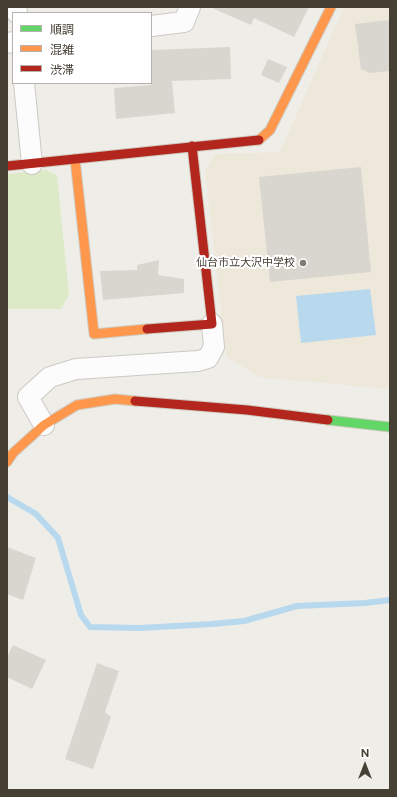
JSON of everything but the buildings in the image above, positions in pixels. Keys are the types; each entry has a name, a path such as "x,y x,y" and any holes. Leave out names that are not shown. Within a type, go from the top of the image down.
{"street":[{"path":"152,26 184,22 190,7"},
{"path":"7,166 260,140 270,130 331,7"},
{"path":"24,84 32,164"},
{"path":"44,425 28,397 50,377 76,369 198,361 208,358 214,347 192,146"},
{"path":"75,159 94,334 212,324"},
{"path":"7,462 13,453 44,425 77,405 115,399 247,410 390,427"}],"shaded area":[{"name":"仙台市立大沢中学校","path":"344,7 390,7 390,389 259,377 226,356 205,170 216,154 280,152"}],"green space":[{"path":"46,170 57,175 69,295 61,309 7,309 7,174"}],"water":[{"path":"370,289 376,335 301,343 296,296"}],"waterway":[{"path":"7,497 36,514 58,538 81,615 90,627 140,628 212,624 244,621 297,606 365,603 390,600"}],"traffic: fast":[{"path":"328,420 390,427"}],"traffic: slow":[{"path":"259,140 270,130 331,7"},
{"path":"75,159 94,334 147,329"},
{"path":"7,462 13,453 44,425 77,405 115,399 135,401"}],"traffic: jam":[{"path":"7,166 259,140"},
{"path":"147,329 212,324 192,146"},
{"path":"135,401 247,410 328,420"}],"place":[{"name":"仙台市立大沢中学校","path":"303,263"}]}
